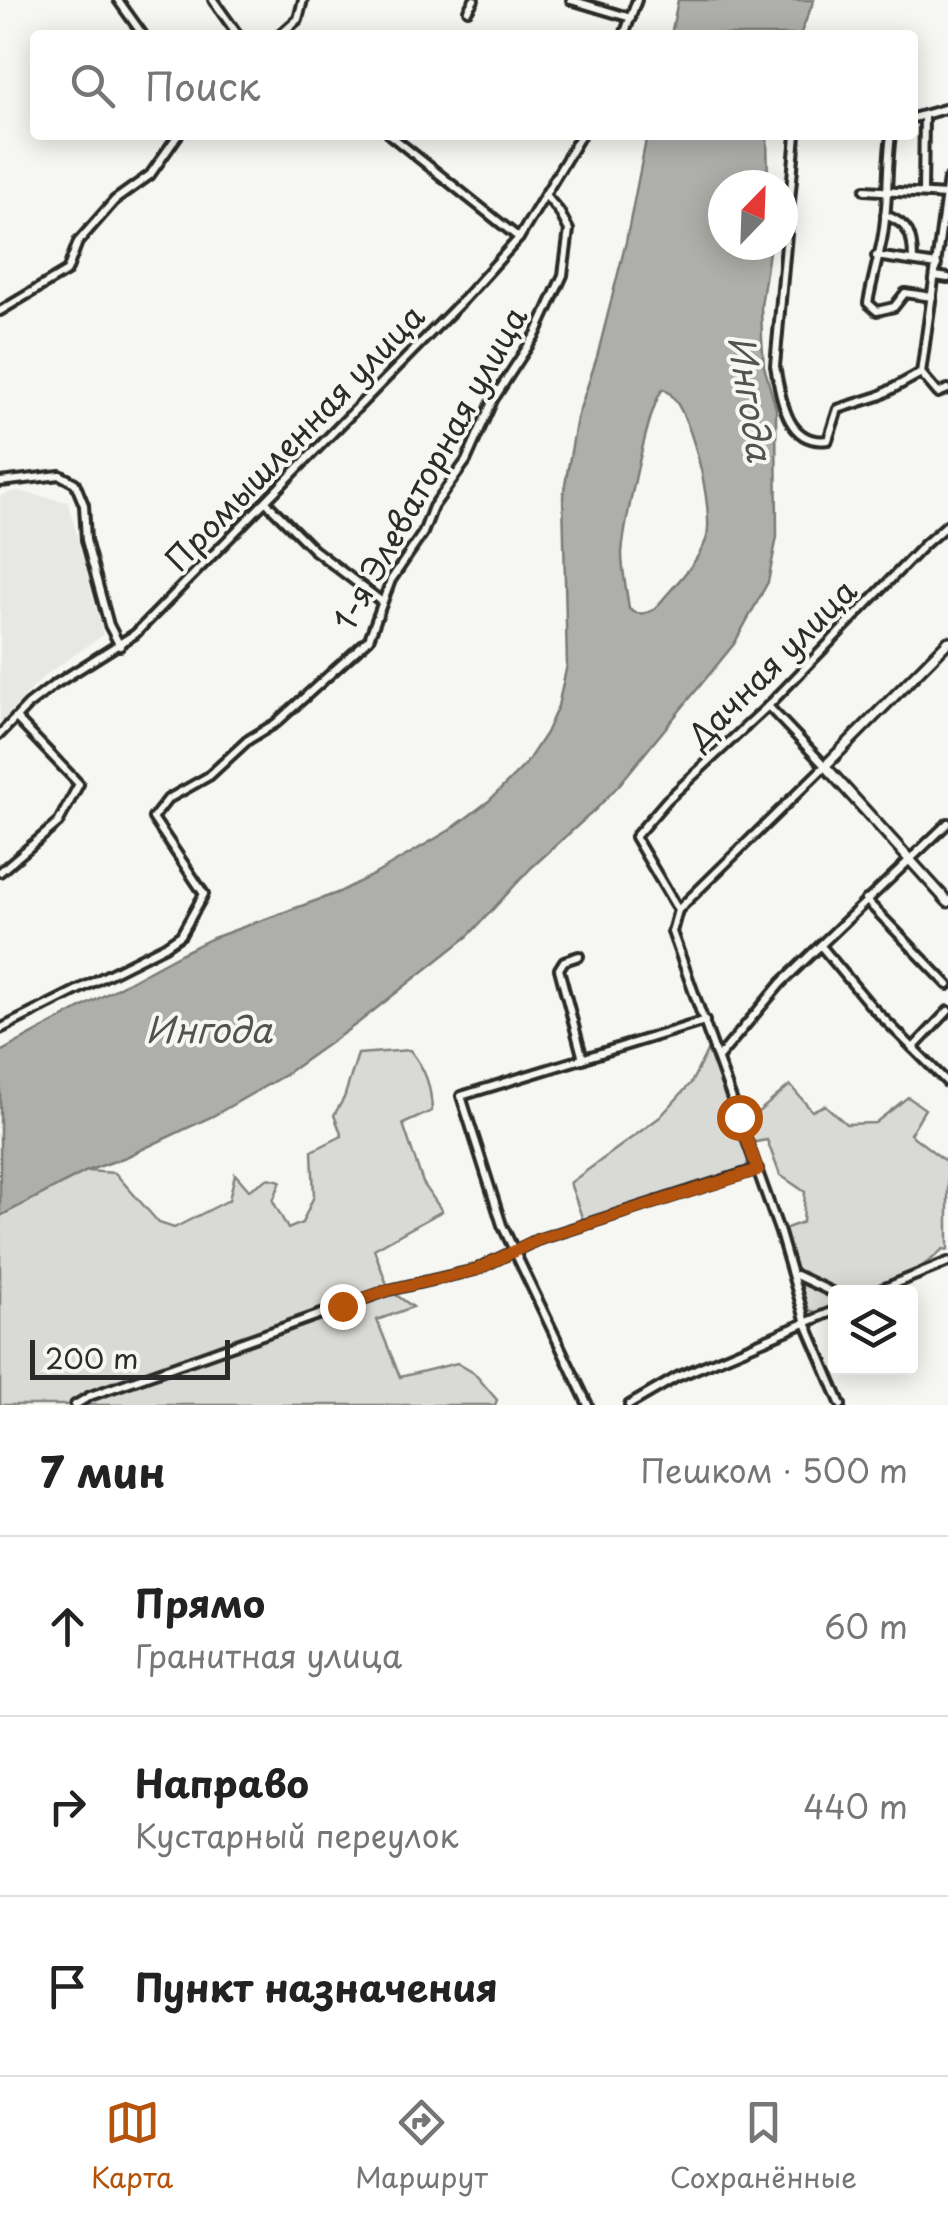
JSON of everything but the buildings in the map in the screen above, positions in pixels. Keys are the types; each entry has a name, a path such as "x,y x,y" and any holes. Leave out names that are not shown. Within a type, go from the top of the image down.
{"street":[{"path":"118,0 139,30"},
{"path":"212,0 234,30"},
{"path":"286,30 298,19 304,0"},
{"path":"468,10 474,0"},
{"path":"571,0 630,18"},
{"path":"626,30 637,0"},
{"path":"918,117 948,108"},
{"path":"923,192 924,115"},
{"path":"0,312 68,271 78,242 115,200 150,175 174,140"},
{"path":"396,140 519,238"},
{"name":"Промышленная улица","path":"0,734 54,685 120,646 463,300 519,238 577,140"},
{"path":"796,140 774,366 795,432 815,442 828,440 838,410 879,396 920,373"},
{"path":"891,140 882,241 868,302 877,311 894,307 905,293 932,297"},
{"path":"948,179 920,373 938,394 948,389"},
{"path":"865,190 946,195"},
{"name":"1-я Элеваторная улица","path":"0,1029 181,935 204,894 153,818 168,800 209,776 248,740 276,723 369,639 392,580 424,533 433,507 466,461 493,400 536,334 562,275 568,230 546,196"},
{"path":"885,215 907,227 913,238 913,260"},
{"path":"876,256 937,265"},
{"path":"936,276 948,278"},
{"path":"0,482 60,474 75,484 84,504 86,540 109,625 120,646"},
{"path":"266,502 313,549 382,602"},
{"name":"Дачная улица","path":"678,910 635,837 666,800 768,706 948,524"},
{"path":"841,1405 806,1324 794,1274 672,932 678,910 948,642"},
{"path":"768,706 948,902"},
{"path":"0,872 58,823 79,784 16,718"},
{"path":"718,1058 782,983 948,823"},
{"path":"866,900 948,984"},
{"path":"821,946 871,1006 948,1083"},
{"path":"579,956 564,961 559,969 582,1058"},
{"path":"912,1048 947,1014"},
{"path":"588,1405 502,1225 461,1096 704,1021"},
{"path":"75,1405 90,1396 367,1298 476,1270 537,1240 758,1170"},
{"path":"892,1285 948,1262"},
{"path":"794,1274 828,1290"},
{"path":"628,1405 676,1378 828,1314"}],"shaded area":[{"path":"16,491 68,502 103,635 44,676 0,723 0,496"},
{"path":"712,1041 752,1153 743,1174 585,1226 570,1183 660,1117 691,1083"},
{"path":"410,1050 427,1079 432,1111 403,1124 423,1183 442,1211 374,1249 389,1290 413,1307 377,1320 400,1377 457,1363 474,1373 497,1400 495,1405 0,1405 0,1216 87,1171 115,1173 159,1223 174,1228 229,1200 235,1174 249,1190 269,1178 281,1181 273,1201 288,1229 302,1223 314,1196 312,1151 342,1136 334,1115 344,1098 358,1054"},
{"path":"790,1085 812,1111 825,1105 846,1124 875,1123 908,1097 925,1109 910,1134 948,1163 948,1250 943,1249 920,1268 894,1281 880,1285 828,1285 828,1308 818,1313 809,1310 781,1230 803,1222 805,1192 780,1175 767,1140 750,1143 743,1125"}],"water":[{"path":"678,0 814,0 802,30 672,30"},
{"name":"Ингода","path":"646,140 767,140 768,170 708,170 708,260 768,260 761,306 762,339 764,366 776,409 777,537 768,582 734,644 597,808 531,868 468,936 358,1023 283,1076 213,1116 87,1171 0,1216 0,1052 213,938 337,893 375,874 450,830 490,800 525,765 558,706 567,665 563,496 577,418 626,242","holes":["663,389 673,397 691,433 704,483 706,540 690,567 655,609 639,613 629,609 623,541 651,417"]}],"route":[{"path":"342,1306 389,1290 476,1270 537,1240 758,1170 739,1117"}]}
